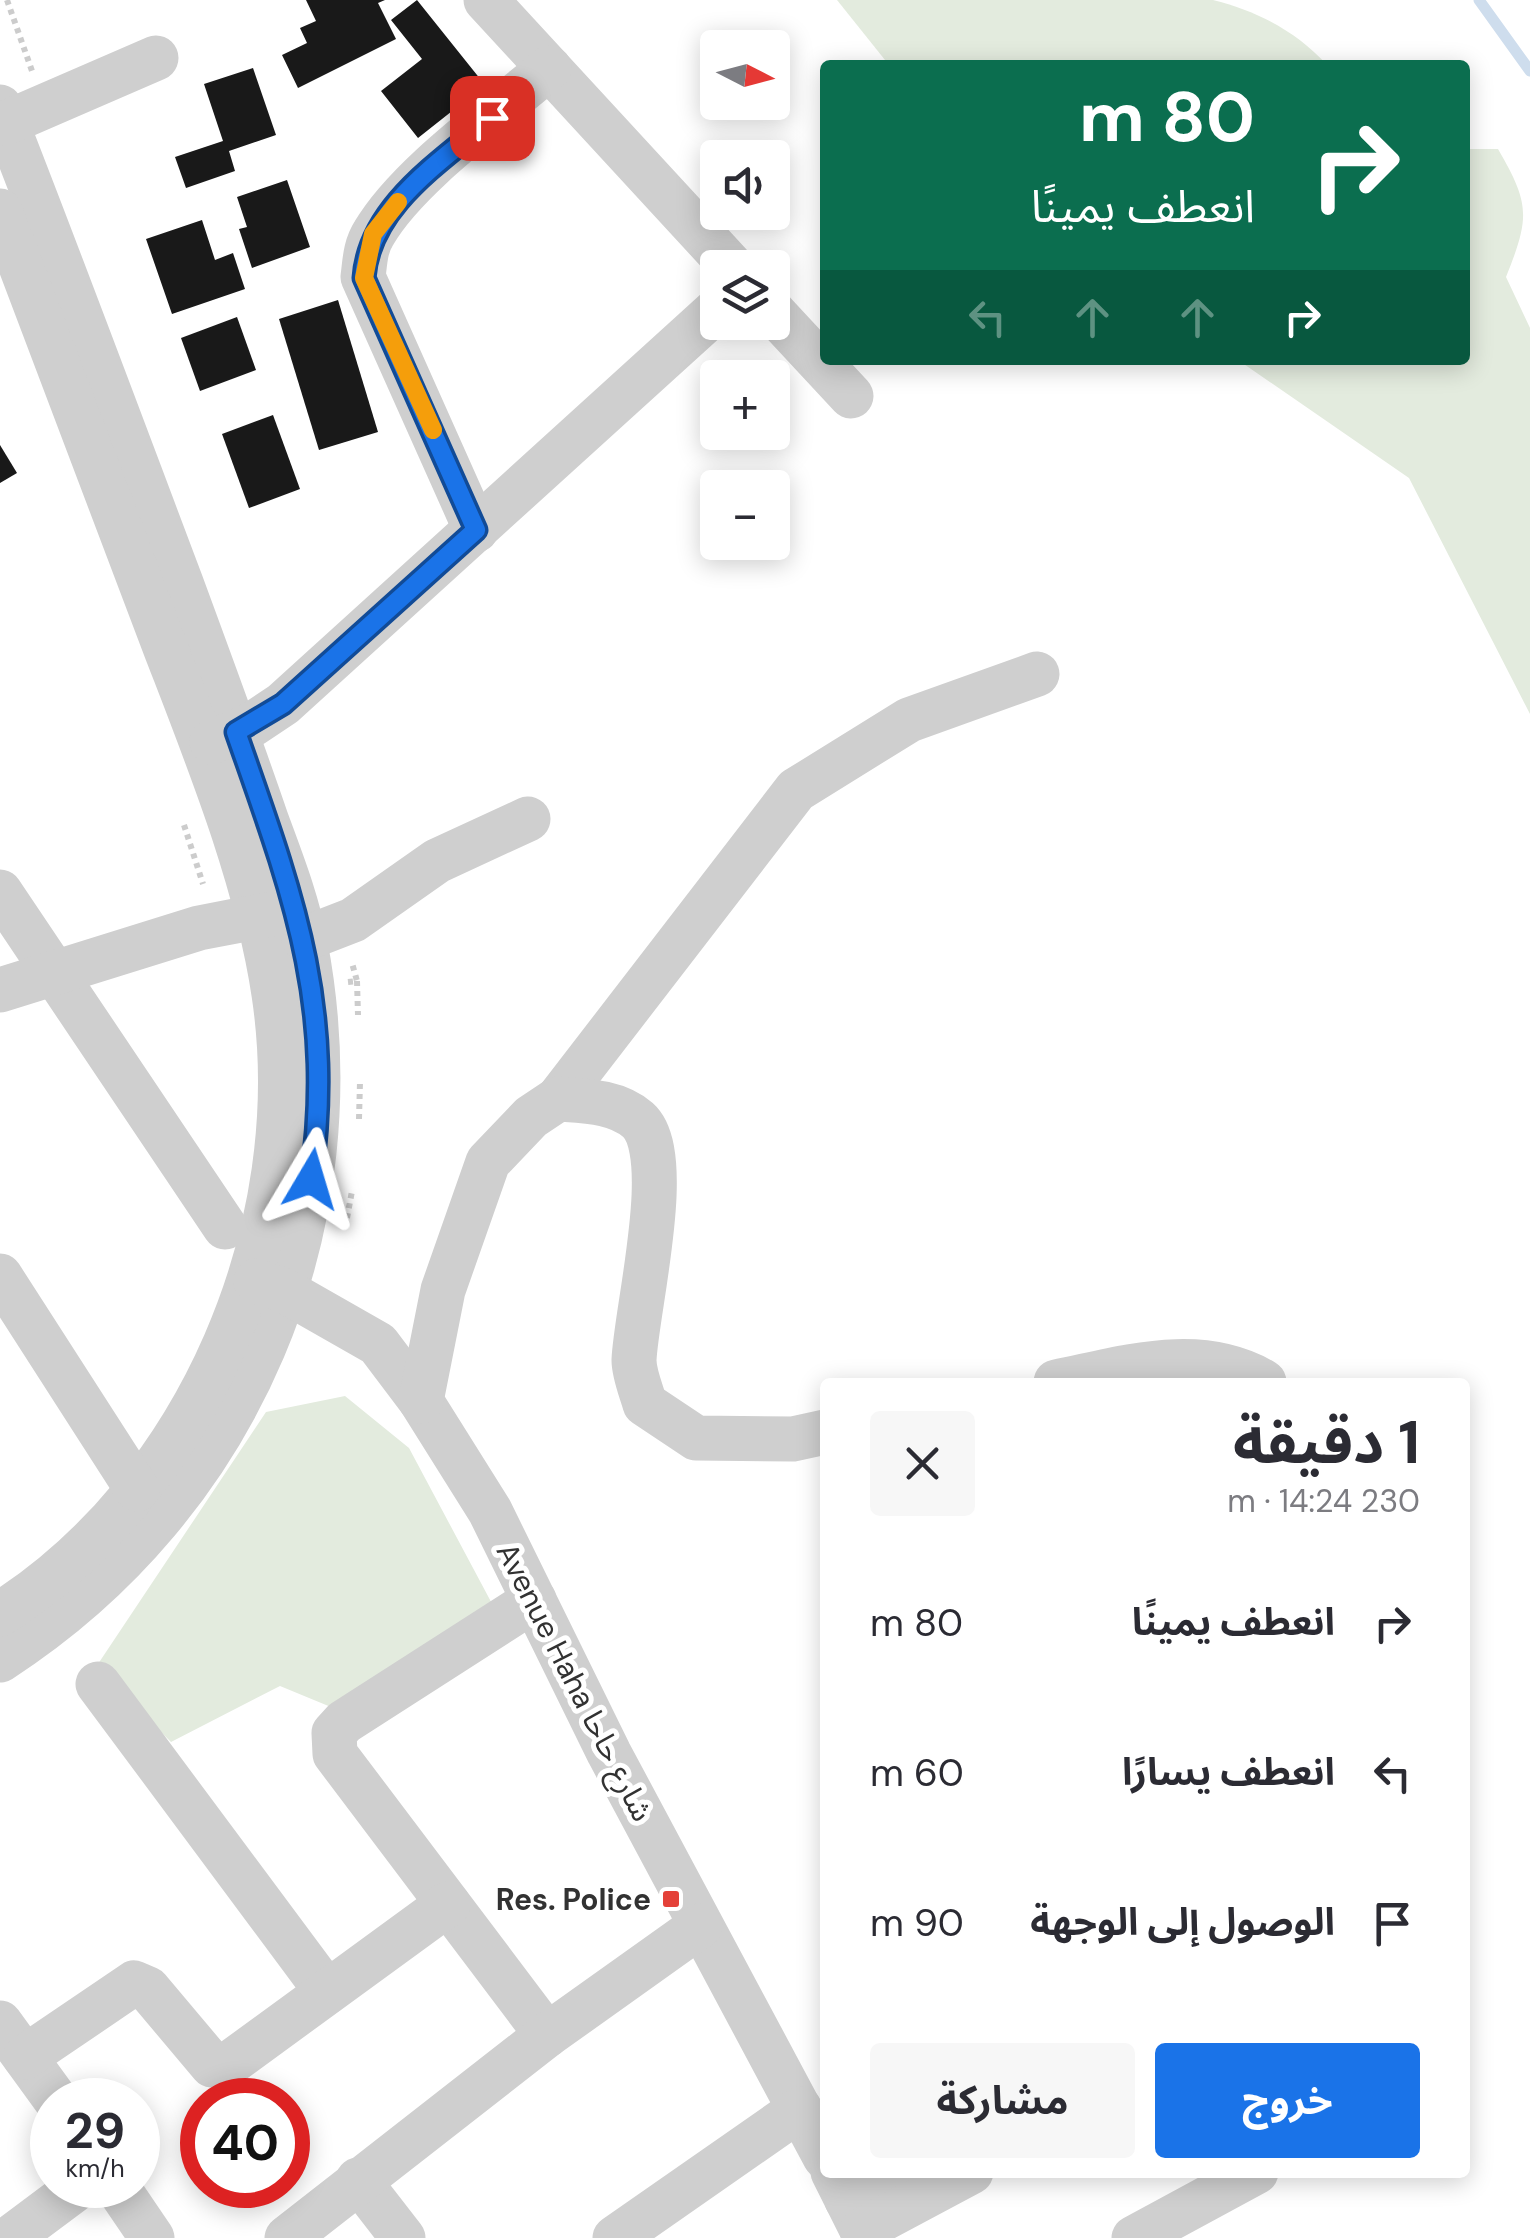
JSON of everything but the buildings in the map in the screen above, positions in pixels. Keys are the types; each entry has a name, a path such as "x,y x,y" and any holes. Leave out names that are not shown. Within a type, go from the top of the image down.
{"street":[{"path":"486,0 716,250"},
{"path":"0,1660 52,1626 130,1557 195,1477 247,1388 267,1285 268,1210 279,1139 281,1067 275,996 286,921 93,403 3,115 156,58"},
{"path":"476,530 364,278 366,252 373,234 406,192 549,68"},
{"path":"0,212 93,403"},
{"path":"220,739 283,704 700,325"},
{"path":"790,330 820,363"},
{"path":"822,365 851,396"},
{"path":"420,1401 443,1290 488,1162 530,1117 558,1098 796,790 908,720 1037,674"},
{"path":"0,990 199,928 286,921 343,926 437,861 528,820"},
{"path":"0,892 225,1227"},
{"path":"558,1098 608,1104 640,1121 653,1147 651,1237 634,1364 645,1404 696,1438 793,1439 820,1433"},
{"path":"0,1276 137,1489"},
{"path":"0,1614 80,1550 137,1489 267,1285"},
{"name":"Avenue Haha شارع حاحا","path":"267,1285 378,1344 420,1401 490,1511 700,1926 820,2147"},
{"path":"1075,1378 1155,1361 1236,1366 1257,1378"},
{"path":"534,1600 344,1722 334,1734 335,1754 547,2035"},
{"path":"98,1684 327,1992"},
{"path":"40,2078 12,2040 134,1983 148,1989 212,2066 226,2066 448,1904"},
{"path":"287,2238 547,2035 700,1926"},
{"path":"632,2233 800,2109"},
{"path":"852,2210 892,2178"},
{"path":"852,2210 952,2178"},
{"path":"1134,2238 1245,2178"},
{"path":"358,2180 403,2238"},
{"path":"10,2238 50,2208"},
{"path":"132,2208 152,2238"}],"shaded area":[{"path":"837,0 1213,0 1275,24 1322,60 885,60"},
{"path":"1470,149 1498,149 1516,184 1523,211 1519,239 1506,277 1530,328 1530,714 1409,478 1245,365 1470,365"},
{"path":"345,1396 409,1448 497,1613 343,1712 280,1686 171,1742 96,1667 266,1412"}],"waterway":[{"path":"1479,0 1530,71"}],"slow traffic":[{"path":"398,202 373,234 366,252 364,278 433,430"}],"place":[{"name":"Res. Police","path":"671,1899"}],"route":[{"path":"311,1179 320,1065 313,989 298,909 236,732 283,704 476,530 364,278 366,252 385,218 406,192 492,118"}]}
